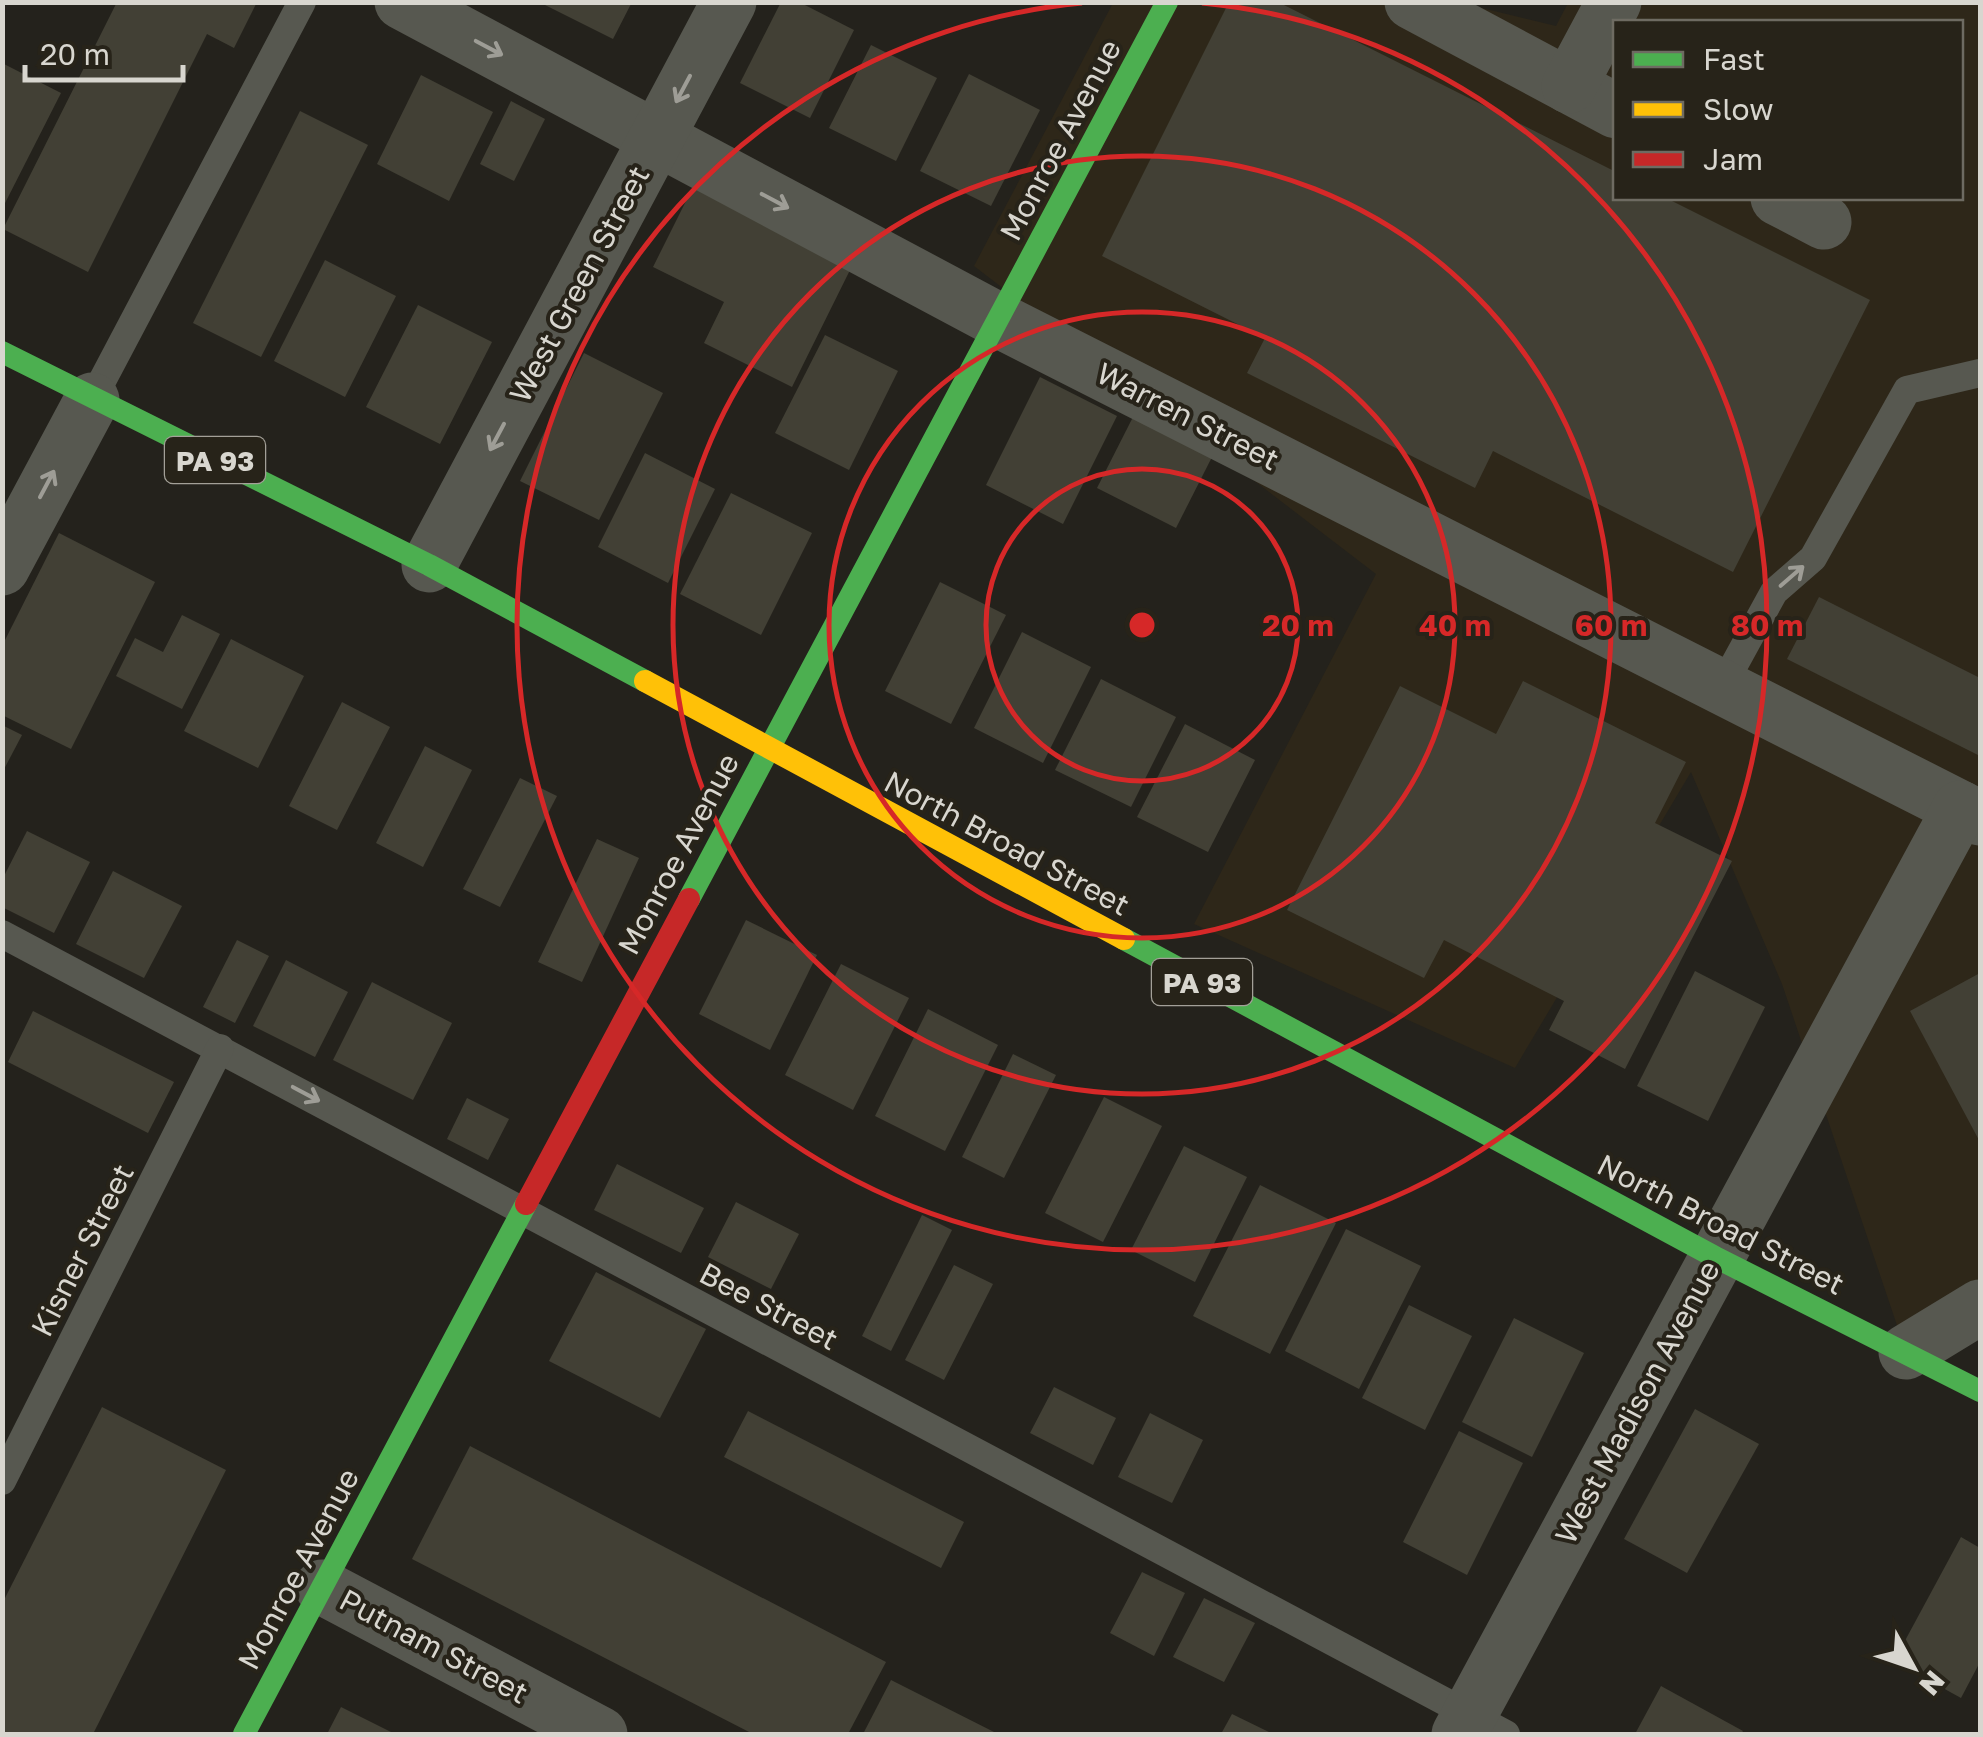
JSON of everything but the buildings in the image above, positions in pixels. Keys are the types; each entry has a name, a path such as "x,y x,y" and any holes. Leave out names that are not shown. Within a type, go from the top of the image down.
{"main road":[{"name":"Monroe Avenue","path":"244,1734 1168,2"},
{"name":"North Broad Street","path":"2,352 429,565 1715,1257 1980,1390"}],"street":[{"name":"Warren Street","path":"402,2 998,320 1970,813"},
{"name":"West Green Street","path":"429,565 729,2"},
{"path":"1412,2 1592,98 1614,2"},
{"path":"2,568 92,400"},
{"name":"West Madison Avenue","path":"1478,1728 1715,1257 1970,813"},
{"path":"1906,1352 1980,1307"},
{"name":"Putnam Street","path":"322,1586 600,1734"}],"lane":[{"path":"92,400 302,2"},
{"path":"1722,687 1774,592 1813,558 1908,390 1980,373"},
{"name":"Bee Street","path":"2,934 1478,1728"},
{"name":"Kisner Street","path":"2,1481 220,1048"}],"shaded area":[{"path":"1457,2 1556,26 1568,3 1980,3 1980,1298 1906,1352 1782,984 1691,772 1515,1068 1194,924 1376,574 974,266 1113,3"}],"traffic: fast":[{"path":"689,899 1167,2"},
{"path":"2,352 429,565 645,681"},
{"path":"1124,939 1715,1257 1980,1391"},
{"path":"244,1734 526,1204"}],"traffic: slow":[{"path":"645,681 1124,939"}],"traffic: jam":[{"path":"526,1204 689,899"}]}
